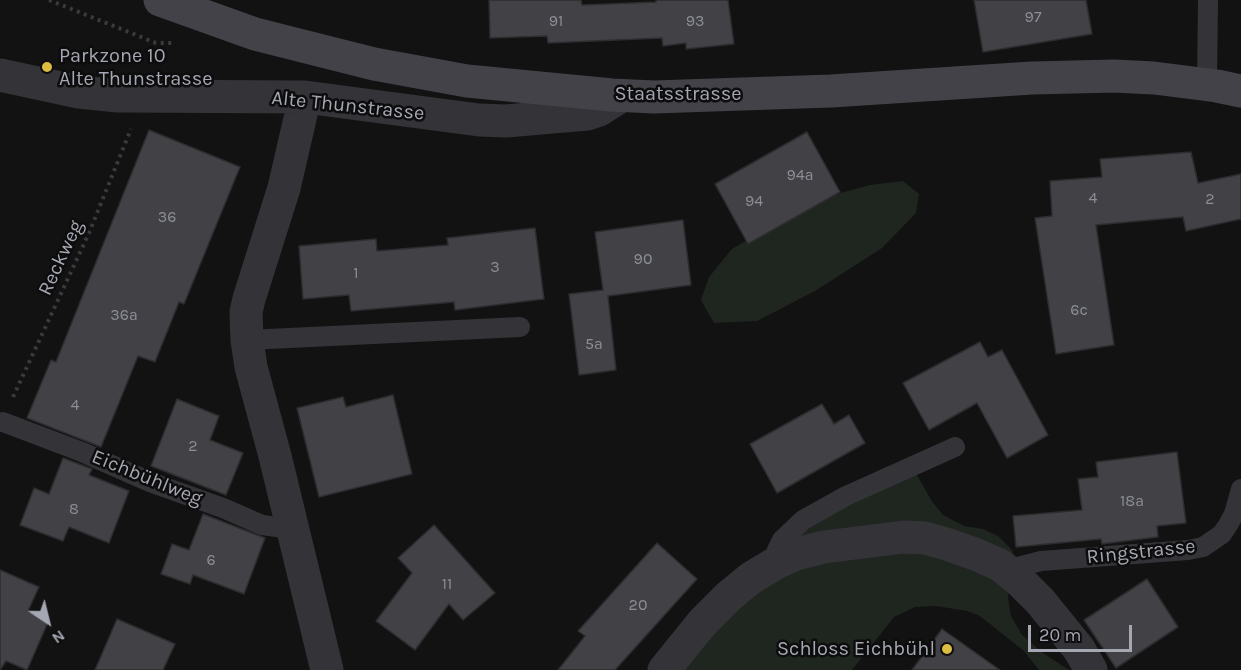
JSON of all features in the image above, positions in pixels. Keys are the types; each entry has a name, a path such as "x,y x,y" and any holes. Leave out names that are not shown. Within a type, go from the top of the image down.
{"main road":[{"name":"Staatsstrasse","path":"160,0 255,34 374,64 467,81 621,96 831,91 1032,78 1114,76 1154,78 1241,92"}],"street":[{"name":"Alte Thunstrasse","path":"0,75 79,92 136,96 305,97 479,120 506,121 587,114 599,110 621,96"},
{"path":"305,97 284,188 249,299 246,312 247,340 251,367 327,670"},
{"path":"663,670 702,623 729,596 751,578 776,563 796,554 824,547 904,537 925,538 975,554 1000,565 1040,601 1079,649 1091,670"}],"lane":[{"path":"1207,85 1208,0"},
{"path":"247,340 520,327"},
{"name":"Eichbühlweg","path":"3,422 262,525 292,529"},
{"path":"776,563 777,550 782,540 803,520 846,496 955,447"},
{"name":"Ringstrasse","path":"1010,574 1018,567 1041,561 1203,547 1222,534 1228,525 1234,514 1241,489"}],"path":[{"name":"Reckweg","path":"3,422 89,233 126,145 135,117 136,96"}],"shaded area":[{"path":"903,181 919,194 916,213 882,248 815,291 757,321 714,323 701,300 709,277 732,249 818,199 870,185"},
{"path":"912,466 931,500 943,515 964,526 983,529 998,536 1012,550 1018,567 1011,574 1008,598 1011,616 1022,635 1043,653 1069,670 1039,670 1024,651 980,616 967,611 936,606 915,607 894,617 852,670 664,670 782,540"}],"building":[{"path":"489,0 581,0 582,5 656,2 656,0 728,0 734,44 686,49 686,43 663,46 662,38 548,43 547,36 490,38"},
{"path":"974,0 1086,0 1092,34 983,52"},
{"path":"149,130 240,167 184,304 179,302 155,362 138,356 101,447 27,418 51,360 56,362"},
{"path":"807,132 840,192 748,244 715,184"},
{"path":"1191,152 1198,183 1241,174 1241,219 1186,231 1183,217 1096,225 1114,345 1056,354 1035,218 1052,216 1050,181 1102,177 1100,159"},
{"path":"683,220 691,285 608,296 616,370 579,375 569,294 603,290 595,232"},
{"path":"535,228 544,299 455,310 454,302 351,311 349,295 303,299 299,246 376,239 377,251 448,245 447,238"},
{"path":"980,342 988,357 1002,350 1048,435 1007,458 977,403 929,430 903,383"},
{"path":"393,395 412,474 319,497 297,408 343,397 346,407"},
{"path":"177,399 219,416 210,440 243,453 226,495 151,466"},
{"path":"822,404 834,424 849,415 865,443 777,493 750,444"},
{"path":"1177,452 1186,523 1157,526 1158,537 1102,544 1101,539 1016,547 1013,516 1082,510 1078,479 1098,477 1096,462"},
{"path":"63,458 92,469 89,475 129,491 109,543 69,527 63,541 20,525 34,488 49,494"},
{"path":"203,514 265,538 244,594 193,575 190,584 161,574 172,544 189,550"},
{"path":"434,525 495,593 463,620 449,604 415,650 376,621 412,573 398,558"},
{"path":"657,543 697,579 615,670 558,670 585,636 578,631"},
{"path":"0,570 39,587 28,611 49,620 27,670 6,661 0,670"},
{"path":"1147,579 1178,627 1116,668 1084,620"},
{"path":"117,619 175,644 163,670 95,670"},
{"name":"Schloss Eichbühl","path":"942,629 1000,670 912,670"}],"place":[{"name":"Parkzone 10 Alte Thunstrasse","path":"47,67"},
{"name":"Schloss Eichbühl","path":"947,649"}]}
